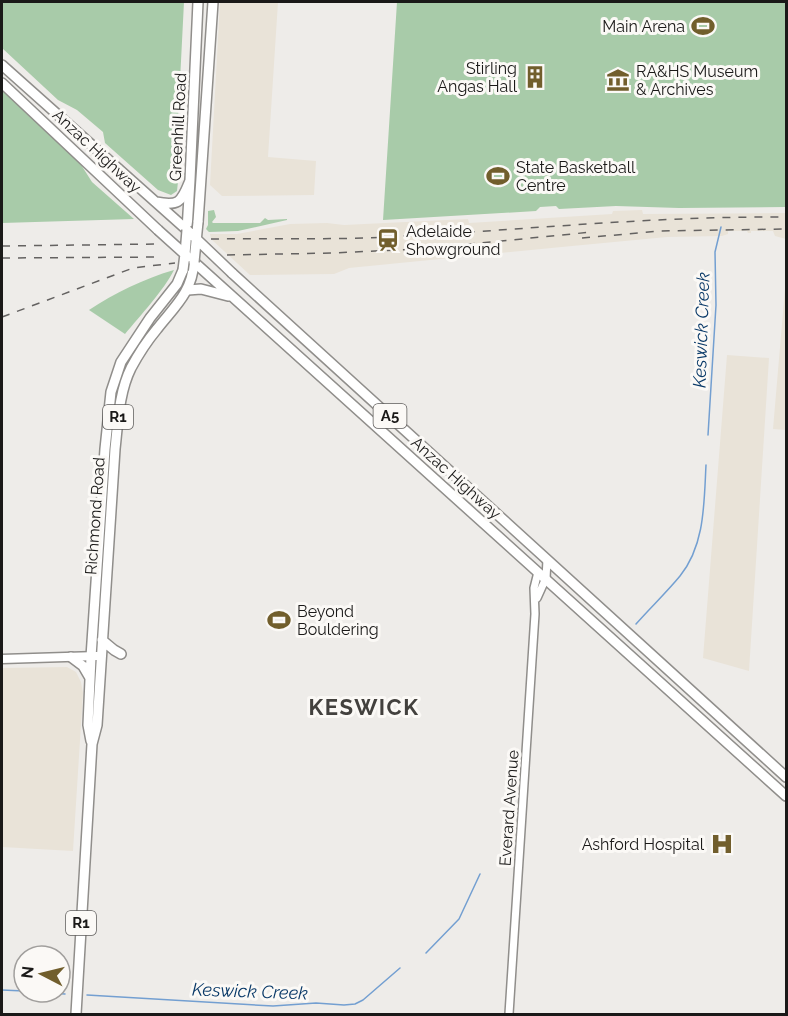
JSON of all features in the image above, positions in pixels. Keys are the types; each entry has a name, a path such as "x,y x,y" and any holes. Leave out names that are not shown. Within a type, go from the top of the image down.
{"main road":[{"name":"Greenhill Road","path":"185,254 184,228 188,217 198,2"},
{"name":"Greenhill Road","path":"196,240 212,2"},
{"path":"197,34 202,34 205,30 206,12 212,2"},
{"name":"Anzac Highway","path":"2,65 156,202 786,776"},
{"name":"Anzac Highway","path":"2,82 158,230 786,796"},
{"path":"156,202 177,203 184,197 190,180"},
{"name":"Richmond Road","path":"76,1014 92,744 97,725 115,449 120,407 123,390 131,369 156,330 188,290 193,275 196,240"},
{"name":"Richmond Road","path":"92,744 87,725 109,405 121,362 150,318 177,284 183,270 185,254"},
{"path":"188,290 201,289 234,298"},
{"path":"131,345 142,351"},
{"path":"464,505 474,494"},
{"path":"102,640 121,654"},
{"path":"73,657 84,653 92,642"},
{"path":"2,659 102,656"},
{"path":"73,657 83,666 90,678"},
{"path":"660,681 669,671"},
{"path":"706,724 719,723 724,720"},
{"path":"724,720 722,730 726,742"},
{"path":"776,786 786,776"}],"street":[{"name":"Everard Avenue","path":"509,1014 535,603 547,560"}],"shaded area":[{"path":"220,2 278,2 268,157 316,161 314,195 222,196 210,185"},
{"path":"642,210 643,214 786,213 786,239 775,236 773,231 748,233 747,231 728,231 728,234 722,236 667,237 349,268 334,274 250,275 211,239 210,234 237,234 290,224 344,225 468,219 469,223"},
{"path":"786,277 786,430 773,429"},
{"path":"727,355 769,358 749,671 703,658"},
{"path":"67,667 76,672 83,693 73,851 2,847 2,668"}],"green space":[{"path":"2,2 184,2 177,191 171,195 158,190 105,143 103,132 77,110 58,100 2,48"},
{"name":"Adelaide Showground","path":"397,2 786,2 786,207 616,206 559,209 556,206 540,207 536,211 383,220"},
{"path":"2,88 78,160 92,182 134,219 2,223"},
{"path":"214,210 216,217 213,223 260,223 265,218 287,220 238,231 209,232 206,229 208,211"},
{"path":"174,270 158,294 125,334 89,310 130,287"}],"waterway":[{"name":"Keswick Creek","path":"708,435 716,305 715,252 721,227"},
{"name":"Keswick Creek","path":"636,624 680,576 694,551 702,523 706,465"},
{"name":"Keswick Creek","path":"426,953 459,919 480,874"},
{"name":"Keswick Creek","path":"87,995 273,1006 316,1003 344,1005 355,1004 363,1000 400,968"},
{"name":"Keswick Creek","path":"2,990 12,990"}],"railway":[{"path":"211,239 367,238 637,221 786,217"},
{"path":"582,238 660,231 786,229"},
{"path":"227,255 420,249 592,232"},
{"path":"2,246 159,244"},
{"path":"2,258 161,257"},
{"path":"2,317 133,268 175,263"}],"place":[{"name":"Main Arena","path":"703,26"},
{"name":"Stirling Angas Hall","path":"535,77"},
{"name":"RA&HS Museum & Archives","path":"618,80"},
{"name":"State Basketball Centre","path":"498,176"},
{"name":"Adelaide Showground","path":"388,240"},
{"name":"Beyond Bouldering","path":"279,620"},
{"name":"Ashford Hospital","path":"722,844"}],"district":[{"name":"KESWICK","path":"364,707"}]}
